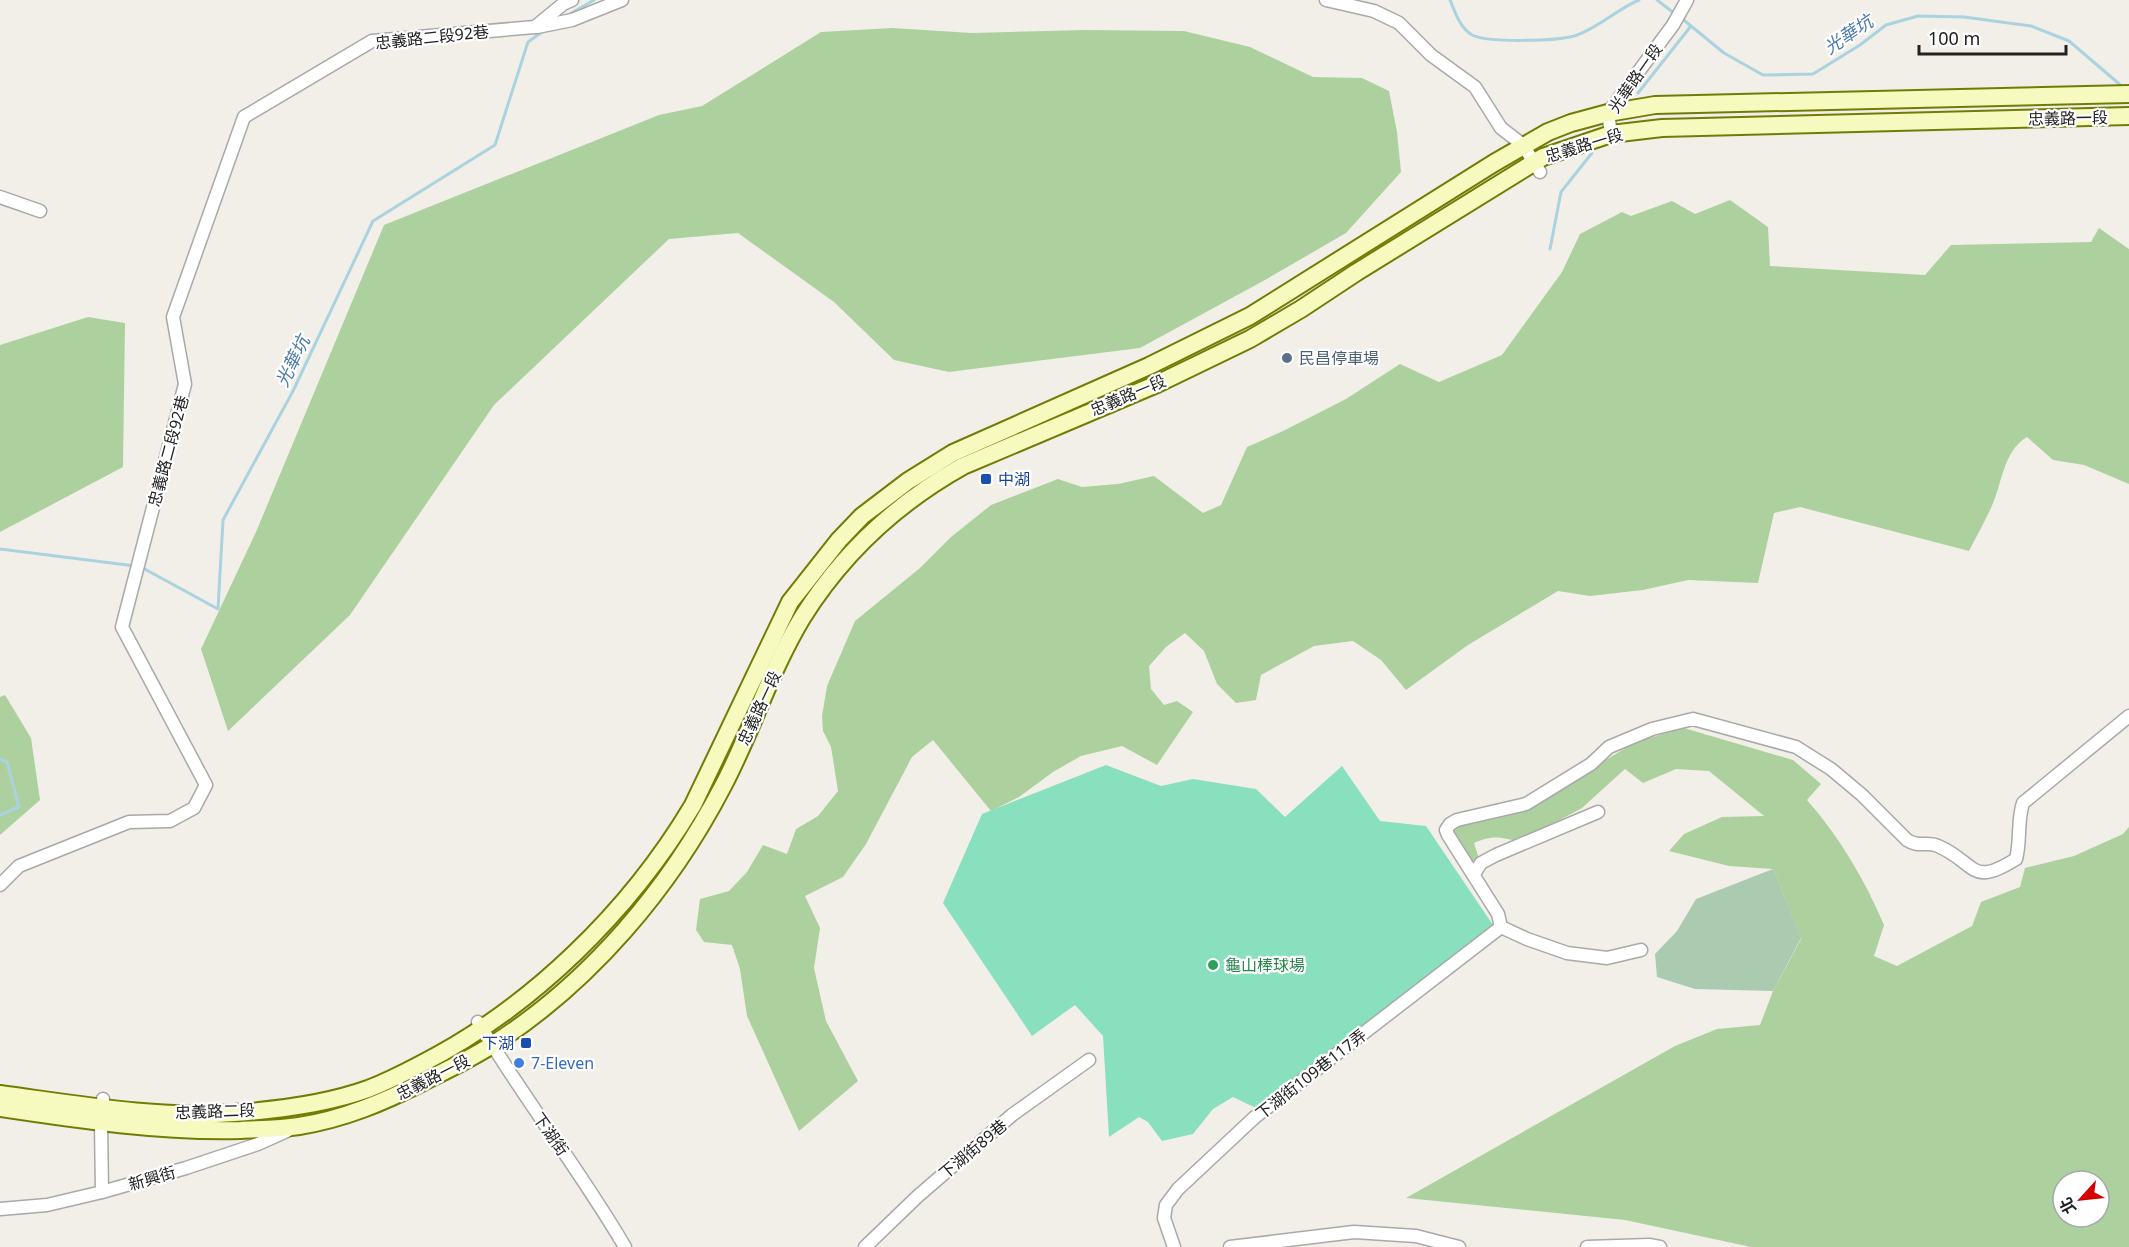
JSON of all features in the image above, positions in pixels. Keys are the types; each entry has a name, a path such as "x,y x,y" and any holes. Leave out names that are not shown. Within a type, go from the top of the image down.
{"main road":[{"name":"忠義路一段","path":"423,1062 450,1049 480,1025 511,1008 559,968 613,912 679,829 693,805 723,731 790,602 839,540 862,516 908,480 953,453 1147,362 1211,336 1275,301 1523,145 1571,123 1608,113 1655,105 2129,94"},
{"name":"忠義路一段","path":"378,1105 458,1065 492,1045 562,992 602,954 631,922 684,855 750,743 801,620 836,571 871,531 932,484 963,466 1159,388 1301,309 1357,272 1568,147 1611,134 1662,128 2129,116"},
{"path":"1147,362 1159,388"},
{"path":"723,731 750,743"},
{"name":"忠義路二段","path":"0,1108 223,1114 304,1105 369,1088 423,1062"},
{"name":"忠義路二段","path":"0,1094 102,1109 169,1129 206,1131 298,1126 336,1118 378,1105"}],"street":[{"path":"535,27 563,4 572,0"},
{"path":"535,27 573,20 621,0"},
{"path":"1326,0 1374,11 1400,23 1431,56 1475,87 1501,128 1523,145 1537,167"},
{"name":"光華路一段","path":"1611,134 1608,113 1672,25 1685,2"},
{"name":"忠義路二段92巷","path":"0,885 19,866 129,822 170,821 194,808 206,784 122,627 185,384 173,317 244,117 372,41 535,27"},
{"path":"0,197 40,211"},
{"path":"1641,950 1607,958 1567,952 1527,939 1501,927 1498,914 1446,830 1450,824 1465,817 1526,804 1591,764 1609,747 1652,729 1693,718 1796,747 1832,769 1907,840 1915,845 1936,844 1978,872 1991,872 2016,859 2023,803 2129,716"},
{"path":"1474,874 1481,863 1496,855 1598,812"},
{"name":"下湖街109巷117弄","path":"1174,1247 1164,1218 1166,1205 1178,1189 1255,1117 1501,927"},
{"name":"下湖街","path":"480,1025 603,1210 625,1247"},
{"name":"下湖街89巷","path":"865,1247 918,1196 1012,1115 1089,1060"},
{"path":"102,1109 102,1192"},
{"name":"新興街","path":"0,1209 46,1205 102,1192 247,1148 298,1126"},
{"path":"1230,1247 1354,1232 1416,1236 1459,1247"},
{"path":"1587,1247 1649,1245 1660,1247"}],"green space":[{"path":"892,28 972,33 1085,30 1184,31 1250,47 1313,77 1362,78 1389,91 1397,132 1401,172 1346,233 1140,348 949,372 894,360 834,302 738,233 669,239 494,405 350,615 228,731 201,649 256,532 384,225 659,115 702,106 821,32"},
{"path":"1730,200 1768,227 1770,266 1925,275 1951,245 2091,242 2099,228 2129,249 2129,484 2084,465 2053,460 2027,437 2019,443 2008,460 1995,499 1969,551 1800,507 1774,513 1758,583 1688,580 1643,590 1590,596 1558,591 1468,645 1406,690 1381,660 1353,641 1314,646 1261,675 1256,700 1236,703 1217,684 1204,651 1185,633 1166,647 1149,666 1151,689 1164,705 1177,701 1193,712 1157,765 1122,746 1081,756 1053,772 1019,797 991,811 933,740 912,757 866,844 843,877 805,896 820,928 814,968 826,1021 858,1081 799,1131 747,1016 740,969 732,945 704,942 696,930 700,899 729,891 747,872 763,845 787,854 796,829 818,816 838,791 831,747 823,731 822,716 827,686 855,621 920,568 951,537 991,505 1058,479 1082,487 1118,484 1154,476 1203,513 1221,505 1247,447 1346,399 1400,364 1439,382 1502,355 1562,272 1580,234 1622,212 1631,216 1672,201 1695,214"},
{"path":"88,317 125,323 123,467 0,532 0,345"},
{"path":"5,695 31,738 40,800 0,835 0,697"},
{"path":"1684,728 1793,760 1821,784 1807,800 1830,828 1850,859 1884,925 1874,956 1897,966 1972,926 1981,902 2020,887 2025,868 2074,856 2123,834 2129,827 2129,1247 1751,1247 1625,1220 1406,1198 1675,1046 1717,1029 1760,1025 1773,991 1801,939 1773,869 1729,866 1669,851 1684,834 1722,817 1764,816 1709,771 1676,769 1643,783 1625,769 1582,808 1519,842 1496,838 1474,843 1479,859 1468,862 1451,832 1466,821 1530,807 1635,742"},
{"name":"龜山棒球場","path":"1106,765 1161,786 1193,779 1256,789 1285,817 1342,766 1380,821 1426,826 1493,925 1256,1108 1233,1097 1213,1109 1193,1134 1162,1141 1148,1122 1139,1117 1109,1137 1103,1036 1075,1005 1032,1036 943,903 982,814"},
{"path":"1773,869 1801,938 1773,991 1695,989 1657,977 1655,954 1677,931 1696,899"}],"waterway":[{"name":"光華坑","path":"565,17 594,0"},
{"name":"光華坑","path":"1450,0 1461,24 1472,35 1480,38 1522,40 1574,36 1591,29 1639,0"},
{"name":"光華坑","path":"1657,0 1674,13"},
{"name":"光華坑","path":"1680,17 1724,53 1763,75 1813,74 1860,45 1886,25 1918,16 1964,17 2031,26 2069,41 2124,88"},
{"path":"1638,93 1691,26"},
{"name":"光華坑","path":"141,567 218,609 223,520 293,391 373,221 495,145 528,42 545,30"},
{"path":"1550,249 1561,192 1592,153"},
{"name":"光華坑","path":"0,549 135,566"},
{"name":"光華坑","path":"0,759 7,762 19,807 0,815"}],"place":[{"name":"民昌停車場","path":"1287,358"},
{"name":"中湖","path":"986,479"},
{"name":"龜山棒球場","path":"1213,965"},
{"name":"下湖","path":"526,1043"},
{"name":"7-Eleven","path":"519,1063"}]}
